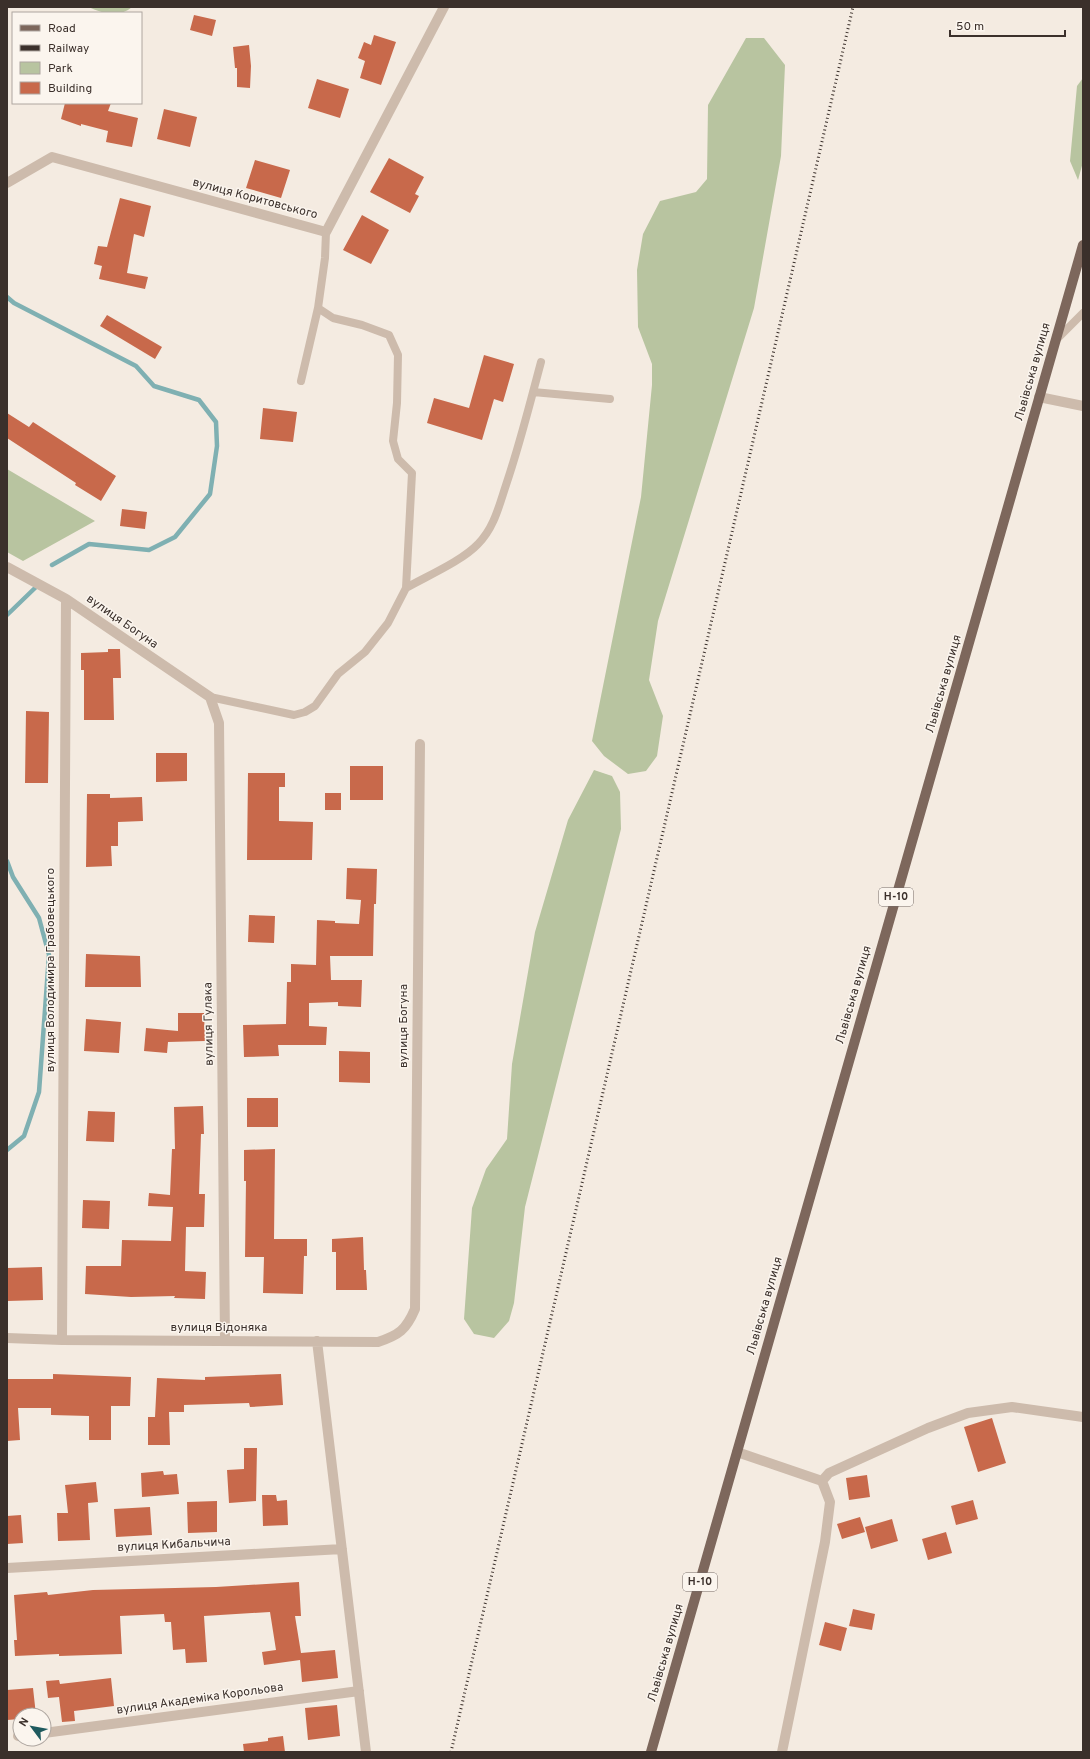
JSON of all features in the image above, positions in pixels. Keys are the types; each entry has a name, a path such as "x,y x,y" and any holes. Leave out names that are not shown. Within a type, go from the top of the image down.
{"main road":[{"name":"Львівська вулиця","path":"651,1752 1083,245"}],"street":[{"name":"вулиця Коритовського","path":"7,183 52,157 326,232 444,7"},
{"path":"1039,397 1083,406"},
{"name":"вулиця Богуна","path":"7,567 66,599 210,697"},
{"name":"вулиця Володимира Грабовецького","path":"62,1340 66,599"},
{"name":"вулиця Гулака","path":"210,697 219,723 225,1340"},
{"name":"вулиця Богуна","path":"415,1309 420,744"},
{"name":"вулиця Відоняка","path":"7,1338 62,1340 378,1342 402,1331 410,1322 415,1309"},
{"path":"317,1341 366,1752"},
{"path":"822,1481 829,1473 928,1428 968,1413 1012,1407 1083,1417"},
{"path":"737,1452 822,1481"},
{"path":"782,1752 825,1542 830,1502 822,1481"},
{"name":"вулиця Кибальчича","path":"7,1568 342,1549"},
{"name":"вулиця Академіка Корольова","path":"52,1732 359,1690"}],"lane":[{"path":"301,381 318,308 325,258 326,232"},
{"path":"210,697 294,715 305,712 315,706 338,674 365,652 388,623 406,588 412,473 398,459 393,441 397,403 398,355 389,335 362,325 333,318 318,308"},
{"path":"1055,341 1083,313"},
{"path":"406,588 464,555 478,545 488,532 496,516 518,449 541,362"},
{"path":"533,392 610,399"}],"green space":[{"path":"89,7 132,7 124,12 100,12"},
{"path":"746,38 764,38 785,65 781,156 754,308 658,621 649,680 663,716 657,756 646,771 628,774 604,756 592,741 641,497 652,385 652,364 638,327 637,270 643,234 660,201 696,192 707,179 708,105"},
{"path":"1083,78 1083,162 1078,180 1070,161 1077,86"},
{"path":"7,469 95,521 23,561 7,552"},
{"path":"594,770 612,776 620,792 621,829 525,1207 514,1303 509,1321 494,1338 474,1334 464,1319 472,1208 486,1169 507,1139 512,1064 535,932 568,820"}],"building":[{"path":"194,15 216,20 212,36 190,30"},
{"path":"374,35 396,42 381,85 360,78 365,61 358,58 364,42 371,45"},
{"path":"249,45 251,66 250,88 237,87 237,68 235,68 233,47"},
{"path":"317,79 349,89 340,118 308,108"},
{"path":"65,104 111,104 108,111 138,118 132,147 106,142 108,131 81,124 81,126 61,119"},
{"path":"164,109 197,117 190,147 157,139"},
{"path":"389,158 424,177 415,194 419,196 410,213 370,192"},
{"path":"255,160 290,170 281,198 246,188"},
{"path":"120,198 151,206 144,237 134,234 127,273 148,277 145,289 99,279 102,266 94,264 98,246 107,247"},
{"path":"362,215 389,230 371,264 343,250"},
{"path":"107,315 162,347 155,359 100,326"},
{"path":"484,355 514,364 503,402 494,399 482,440 427,423 434,398 469,408"},
{"path":"263,408 297,412 293,442 260,439"},
{"path":"7,413 29,427 33,422 116,476 101,501 7,438"},
{"path":"122,509 147,512 145,529 120,526"},
{"path":"108,649 120,649 121,678 113,678 114,720 84,720 84,670 81,670 81,653 108,652"},
{"path":"26,711 49,712 48,783 25,783"},
{"path":"156,753 187,753 187,781 156,782"},
{"path":"350,766 383,766 383,800 350,800"},
{"path":"248,773 285,773 285,787 279,787 279,821 313,822 312,860 247,860"},
{"path":"325,793 341,793 341,810 325,810"},
{"path":"87,794 110,794 110,798 142,797 143,821 118,822 118,846 111,846 112,866 86,867"},
{"path":"347,868 377,869 376,904 374,904 373,956 330,956 331,980 362,980 361,1007 338,1006 338,1002 309,1003 309,1026 327,1027 326,1045 278,1045 279,1056 244,1057 243,1025 286,1024 287,982 291,982 291,964 316,965 317,920 335,921 335,923 359,924 361,900 346,899"},
{"path":"249,915 275,916 274,943 248,942"},
{"path":"86,954 140,956 141,987 85,987"},
{"path":"178,1013 204,1013 205,1041 168,1042 167,1053 144,1051 146,1028 178,1031"},
{"path":"86,1019 121,1022 119,1053 84,1051"},
{"path":"339,1051 370,1052 370,1083 339,1082"},
{"path":"247,1098 278,1098 278,1127 247,1127"},
{"path":"203,1106 204,1134 201,1134 199,1194 205,1194 204,1227 186,1227 185,1271 206,1272 205,1299 174,1298 175,1296 131,1297 85,1294 86,1266 121,1266 122,1240 171,1241 173,1207 148,1206 149,1193 170,1195 172,1149 175,1149 174,1107"},
{"path":"88,1111 115,1112 114,1142 86,1141"},
{"path":"275,1149 274,1239 307,1239 307,1256 304,1256 303,1294 263,1293 264,1257 245,1257 246,1181 244,1181 244,1150"},
{"path":"83,1200 110,1201 109,1229 82,1228"},
{"path":"363,1237 364,1270 366,1270 367,1290 336,1290 336,1252 332,1252 332,1239"},
{"path":"42,1267 43,1300 7,1301 7,1268"},
{"path":"53,1374 131,1377 130,1406 111,1406 111,1440 89,1440 89,1416 51,1415 51,1408 18,1408 20,1440 7,1441 7,1379 53,1379"},
{"path":"281,1374 283,1405 250,1407 249,1403 184,1405 184,1412 169,1412 170,1445 148,1445 148,1417 155,1417 157,1378 205,1380 205,1377"},
{"path":"992,1418 1006,1463 978,1472 964,1427"},
{"path":"244,1448 257,1448 256,1501 229,1503 227,1470 244,1469"},
{"path":"163,1471 164,1475 177,1474 179,1494 142,1497 141,1473"},
{"path":"867,1475 870,1497 849,1500 846,1478"},
{"path":"96,1482 98,1502 88,1503 90,1540 58,1541 57,1513 68,1513 65,1485"},
{"path":"262,1495 276,1495 277,1501 287,1500 288,1525 263,1526"},
{"path":"973,1500 978,1519 956,1525 951,1506"},
{"path":"217,1501 217,1532 188,1533 187,1502"},
{"path":"150,1507 152,1535 116,1537 114,1509"},
{"path":"21,1515 23,1543 7,1544 7,1516"},
{"path":"860,1517 865,1532 842,1539 837,1524"},
{"path":"892,1519 898,1541 871,1549 865,1527"},
{"path":"946,1532 952,1553 928,1560 922,1539"},
{"path":"299,1582 301,1616 295,1616 301,1653 335,1650 338,1678 302,1682 300,1660 264,1665 262,1652 276,1650 270,1612 204,1616 207,1662 186,1663 185,1649 173,1650 171,1622 165,1622 164,1614 120,1616 122,1654 15,1656 14,1640 17,1640 14,1595 47,1592 48,1595 93,1590 216,1587"},
{"path":"853,1609 875,1614 872,1630 849,1626"},
{"path":"825,1622 847,1628 841,1651 819,1645"},
{"path":"111,1678 114,1706 74,1711 75,1721 62,1722 59,1697 48,1698 46,1681 59,1680 60,1684"},
{"path":"33,1688 35,1707 12,1707 12,1720 7,1720 7,1690"},
{"path":"337,1705 340,1736 308,1740 305,1708"},
{"path":"283,1736 285,1752 244,1752 243,1744 268,1741 268,1738"}],"waterway":[{"path":"7,297 14,303 136,366 154,386 199,400 216,422 217,446 210,494 175,537 149,550 89,544 52,565"},
{"path":"7,615 36,587"},
{"path":"7,861 13,877 39,918 49,955 39,1092 24,1136 7,1150"}],"railway":[{"path":"451,1752 853,7"}]}
